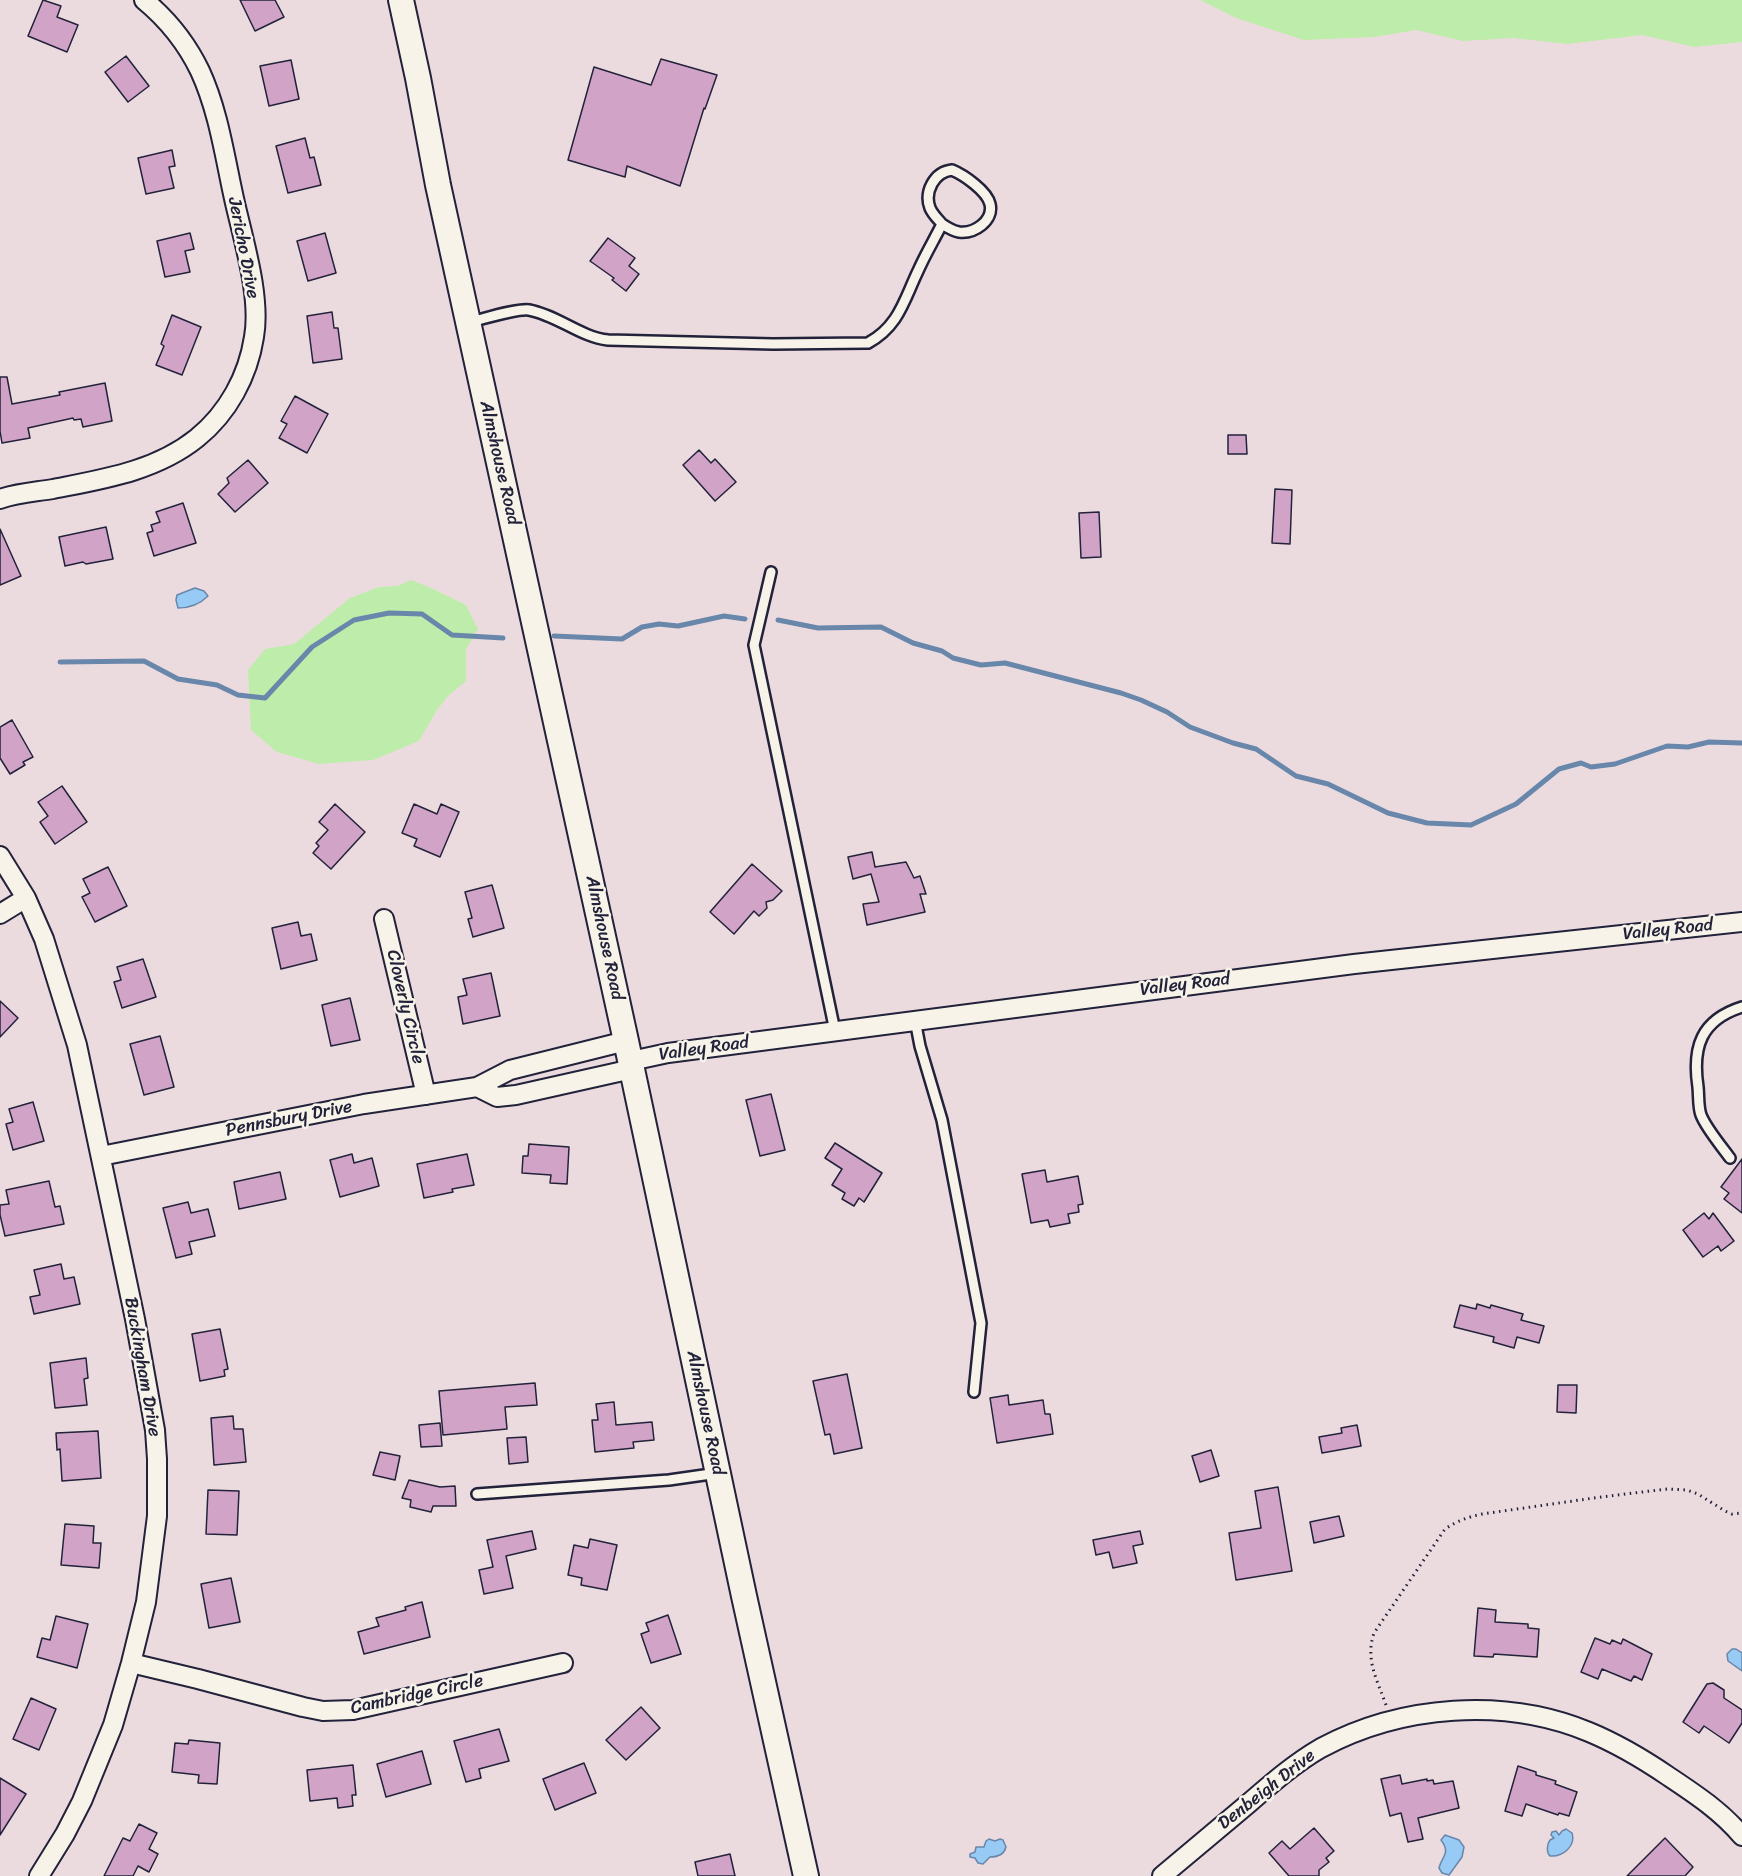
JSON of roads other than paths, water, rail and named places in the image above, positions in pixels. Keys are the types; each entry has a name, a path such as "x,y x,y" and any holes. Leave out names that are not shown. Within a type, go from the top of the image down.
{"main road":[{"name":"Almshouse Road","path":"401,0 468,322 630,1057 806,1876"}],"street":[{"name":"Jericho Drive","path":"0,499 138,470 161,462 181,450 216,420 230,401 248,364 255,335 255,299 216,114 199,69 182,42 144,0"},
{"name":"Buckingham Drive","path":"0,856 26,898 44,939 77,1045 135,1320 155,1430 157,1459 157,1516 146,1602 131,1663 113,1725 82,1801 39,1876"},
{"path":"0,914 26,898"},
{"name":"Cloverly Circle","path":"384,919 426,1095"},
{"name":"Valley Road","path":"630,1057 1354,964 1742,922"},
{"name":"Pennsbury Drive","path":"477,1087 497,1096 516,1095 630,1057"},
{"name":"Pennsbury Drive","path":"101,1156 300,1116 477,1087 510,1070 630,1057"},
{"name":"Cambridge Circle","path":"131,1663 323,1711 353,1710 563,1663"},
{"name":"Denbeigh Drive","path":"1162,1876 1280,1777 1309,1756 1356,1732 1391,1721 1412,1716 1468,1711 1523,1714 1546,1718 1614,1744 1645,1761 1709,1804 1742,1836"}],"lane":[{"path":"952,170 986,196 990,208 984,225 975,230 957,232 942,224 932,212 928,196 934,180 940,174 952,170"},
{"path":"468,322 528,309 597,339 773,344 868,343 881,336 893,324 942,224"},
{"path":"771,572 754,645 835,1031"},
{"path":"1730,1158 1701,1115 1695,1072 1697,1046 1707,1026 1729,1011 1742,1007"},
{"path":"915,1020 920,1046 942,1120 981,1323 974,1392"},
{"path":"477,1494 669,1480 718,1473"}],"water":[{"path":"195,588 204,591 208,596 194,605 178,608 177,595"},
{"path":"1732,1649 1742,1653 1742,1671 1728,1661 1727,1654"},
{"path":"1566,1829 1572,1833 1570,1846 1564,1853 1550,1856 1547,1848 1550,1840 1554,1838 1551,1835 1552,1832 1556,1831 1559,1835"},
{"path":"1445,1835 1459,1840 1464,1847 1462,1857 1449,1875 1442,1873 1439,1868 1446,1851 1441,1840"},
{"path":"989,1839 1003,1840 1005,1850 1000,1855 990,1857 983,1864 978,1863 975,1858 970,1857 970,1854 975,1852 976,1847 984,1847"}],"waterway":[{"path":"60,662 144,661 178,679 217,685 238,695 265,698 312,647 354,620 389,613 422,614 452,635 503,638"},
{"path":"554,636 622,639 642,627 659,624 678,626 724,616 745,619"},
{"path":"778,620 818,628 881,627 913,643 942,651 953,658 981,665 1005,663 1121,693 1167,712 1190,727 1256,749 1296,776 1328,784 1388,813 1427,823 1471,825 1516,804 1559,769 1581,763 1591,767 1615,764 1667,746 1688,747 1709,742 1742,743"}]}
